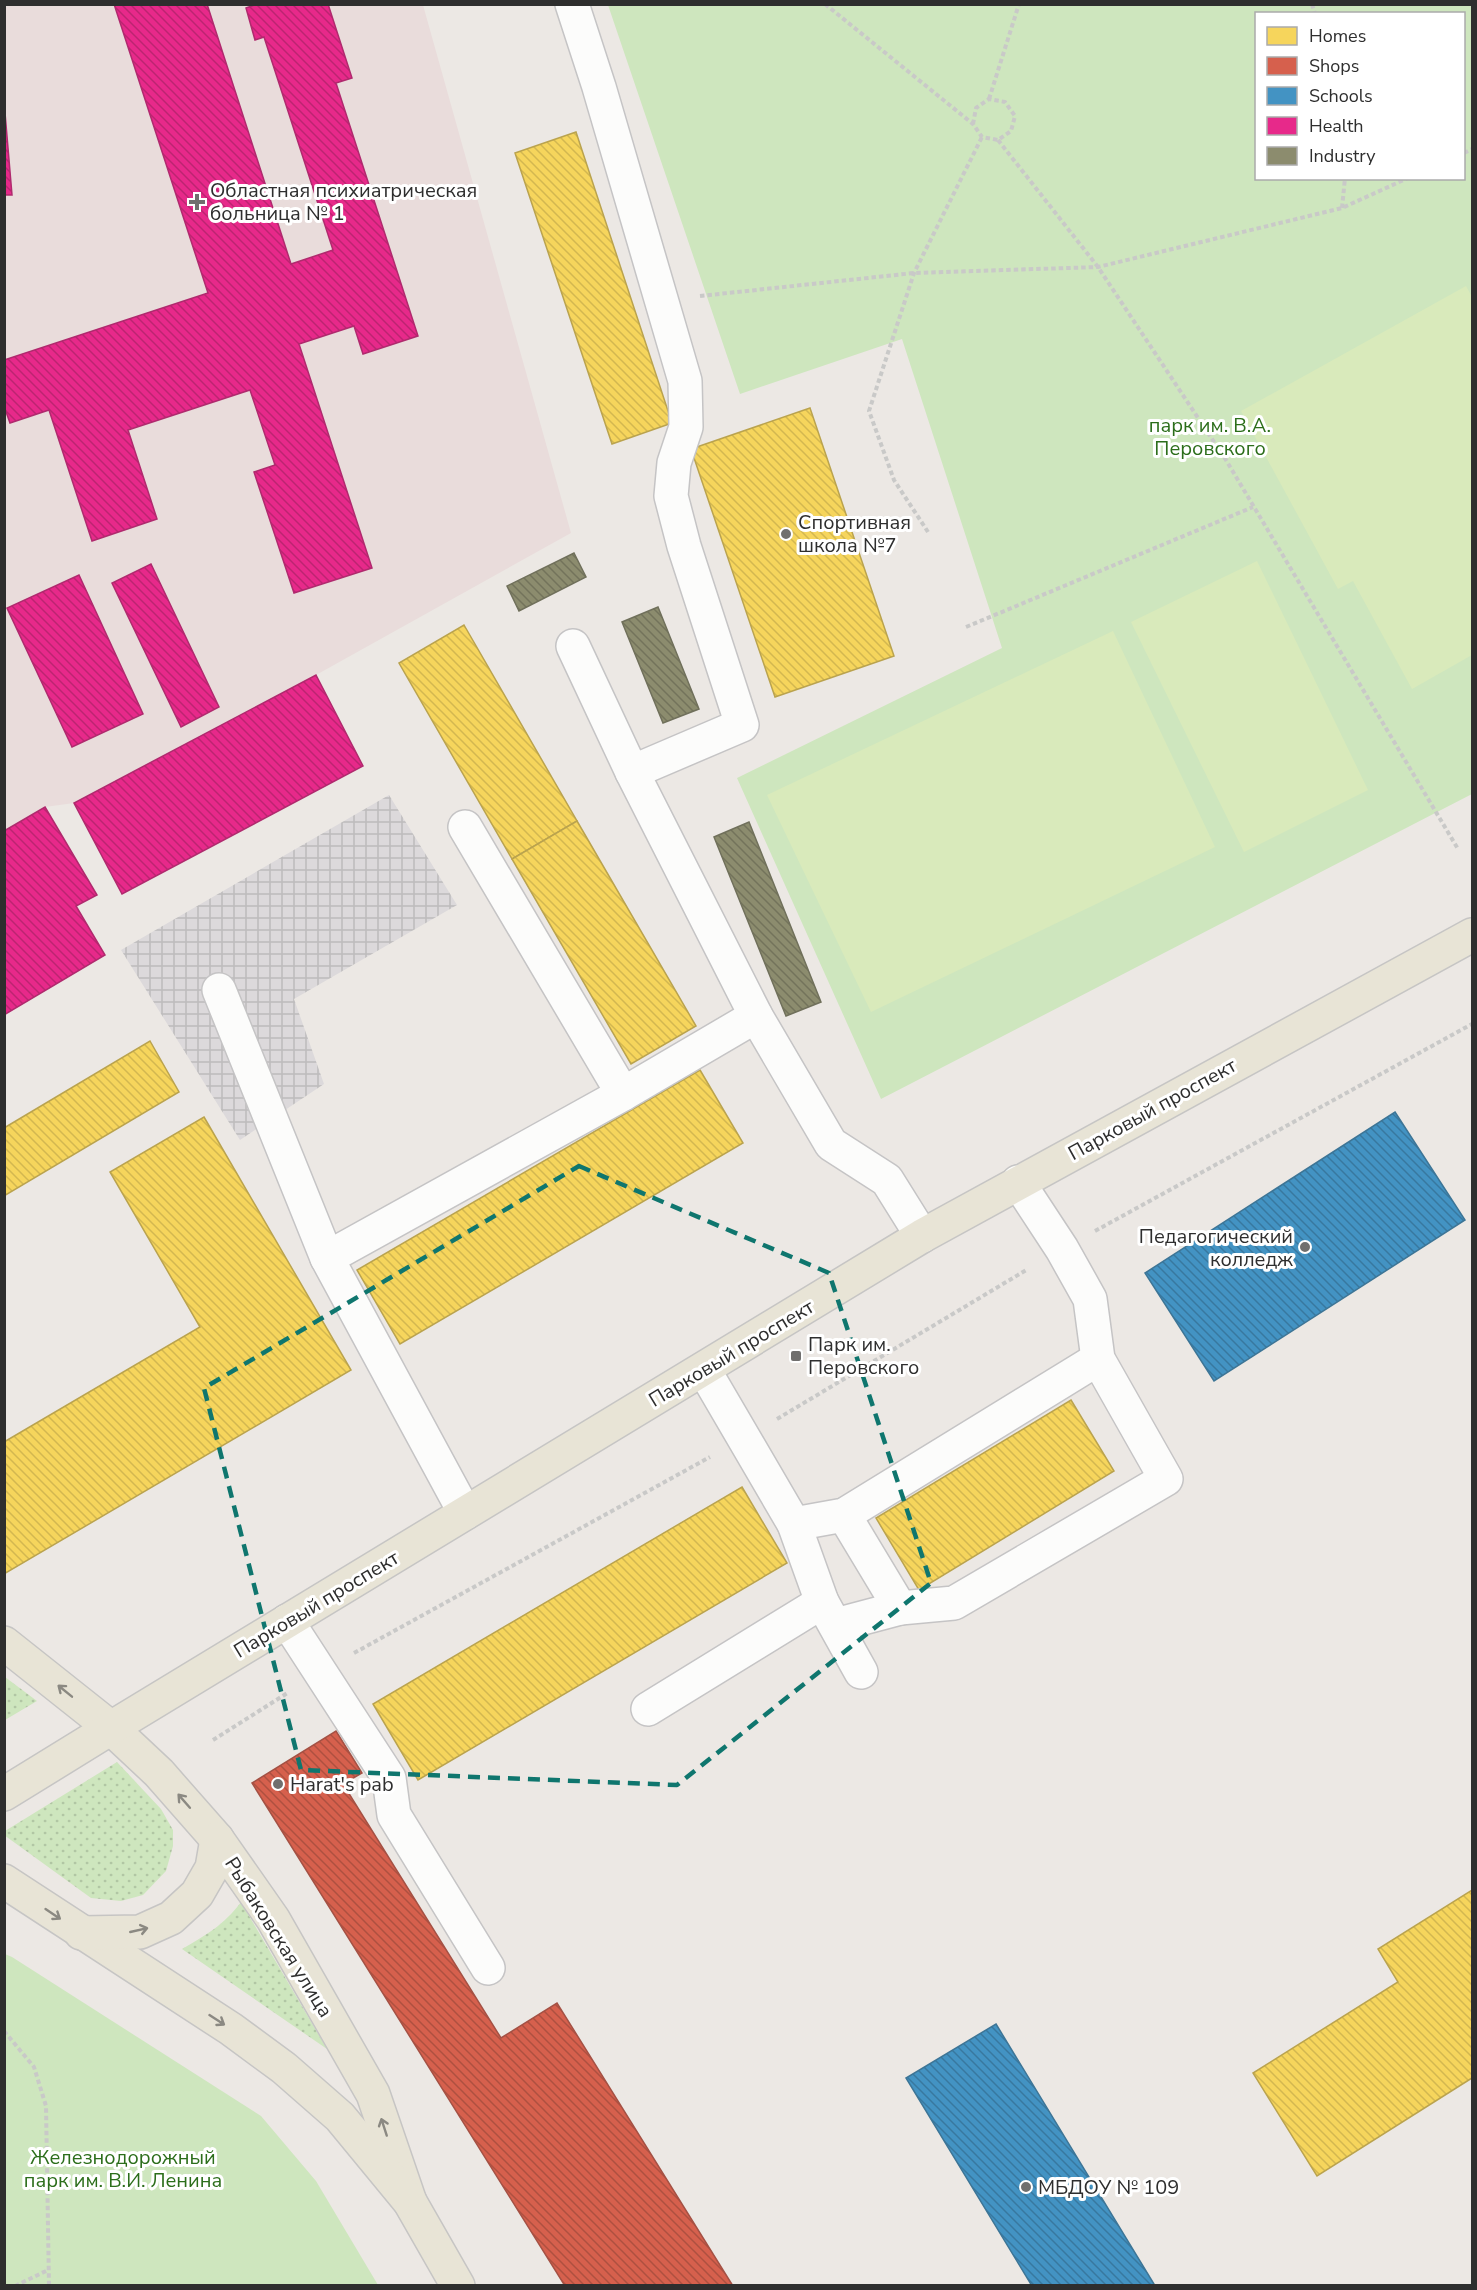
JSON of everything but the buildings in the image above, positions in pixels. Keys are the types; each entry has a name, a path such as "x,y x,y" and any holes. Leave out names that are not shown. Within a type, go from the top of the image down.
{"main road":[{"name":"Парковый проспект","path":"4,1794 922,1236 1473,935"},
{"name":"Рыбаковская улица","path":"4,1642 111,1728 159,1773 217,1839 273,1919 373,2094 410,2202"},
{"path":"81,1933 140,1932 171,1918 197,1894 212,1868 217,1839"},
{"name":"Рыбаковская улица","path":"4,1881 231,2029 284,2068 340,2117 410,2202 458,2286"}],"lane":[{"path":"572,4 599,87 685,381 686,427 674,463 670,496 742,725 633,772"},
{"path":"573,646 633,772 756,1016 831,1144 887,1180 922,1236"},
{"path":"465,827 623,1094"},
{"path":"219,990 327,1258 465,1513"},
{"path":"327,1258 623,1094 756,1016"},
{"path":"648,1709 829,1613 954,1603 1166,1479 1098,1359 1090,1299 1062,1249 1018,1182"},
{"path":"794,1524 844,1515 1098,1359"},
{"path":"704,1370 794,1524 829,1613 861,1672"},
{"path":"844,1515 900,1608"},
{"path":"287,1621 389,1778 394,1815 488,1968"}],"path":[{"path":"825,4 973,124 982,138"},
{"path":"973,124 976,108 989,99 1019,4"},
{"path":"982,138 998,140 1011,131 1015,116 1005,102 989,99"},
{"path":"928,532 894,480 869,411 914,273 982,138"},
{"path":"998,140 1098,267 1226,460 1458,849"},
{"path":"1342,208 1345,180"},
{"path":"661,300 914,273 1098,267 1342,208 1404,180"},
{"path":"966,627 1253,507"},
{"path":"213,1740 320,1672 745,1437 1062,1249 1473,1024"},
{"path":"4,2031 34,2067 46,2106 48,2286"},
{"path":"15,2286 48,2270"}],"highlighted area":[{"path":"579,1166 829,1273 931,1583 677,1785 301,1770 204,1388"}],"shaded area":[{"path":"4,5 423,5 571,533 316,675 74,803 45,807 5,831"},
{"path":"389,795 457,905 294,999 324,1084 240,1140 121,950"}],"green space":[{"name":"парк им. В.А. Перовского","path":"608,5 1472,5 1472,794 881,1099 737,778 1002,648 902,339 740,394"},
{"path":"1466,286 1472,297 1472,655 1412,689 1353,581 1338,589 1241,411"},
{"path":"1257,561 1368,790 1244,852 1131,622"},
{"path":"1113,631 1215,847 871,1012 767,795"},
{"path":"5,1677 37,1701 4,1720"},
{"path":"117,1762 161,1809 173,1830 173,1846 166,1871 143,1895 121,1901 91,1898 4,1835 5,1831"},
{"path":"241,1902 327,2049 182,1949 221,1923"},
{"name":"Железнодорожный парк им. В.И. Ленина","path":"5,1954 261,2116 316,2181 378,2285 5,2285"}],"place":[{"name":"Областная психиатрическая больница № 1","path":"197,202"},
{"name":"Спортивная школа №7","path":"786,534"},
{"name":"Педагогический колледж","path":"1305,1247"},
{"name":"Парк им. Перовского","path":"796,1356"},
{"name":"Harat's pab","path":"278,1784"},
{"name":"МБДОУ № 109","path":"1026,2187"}]}
